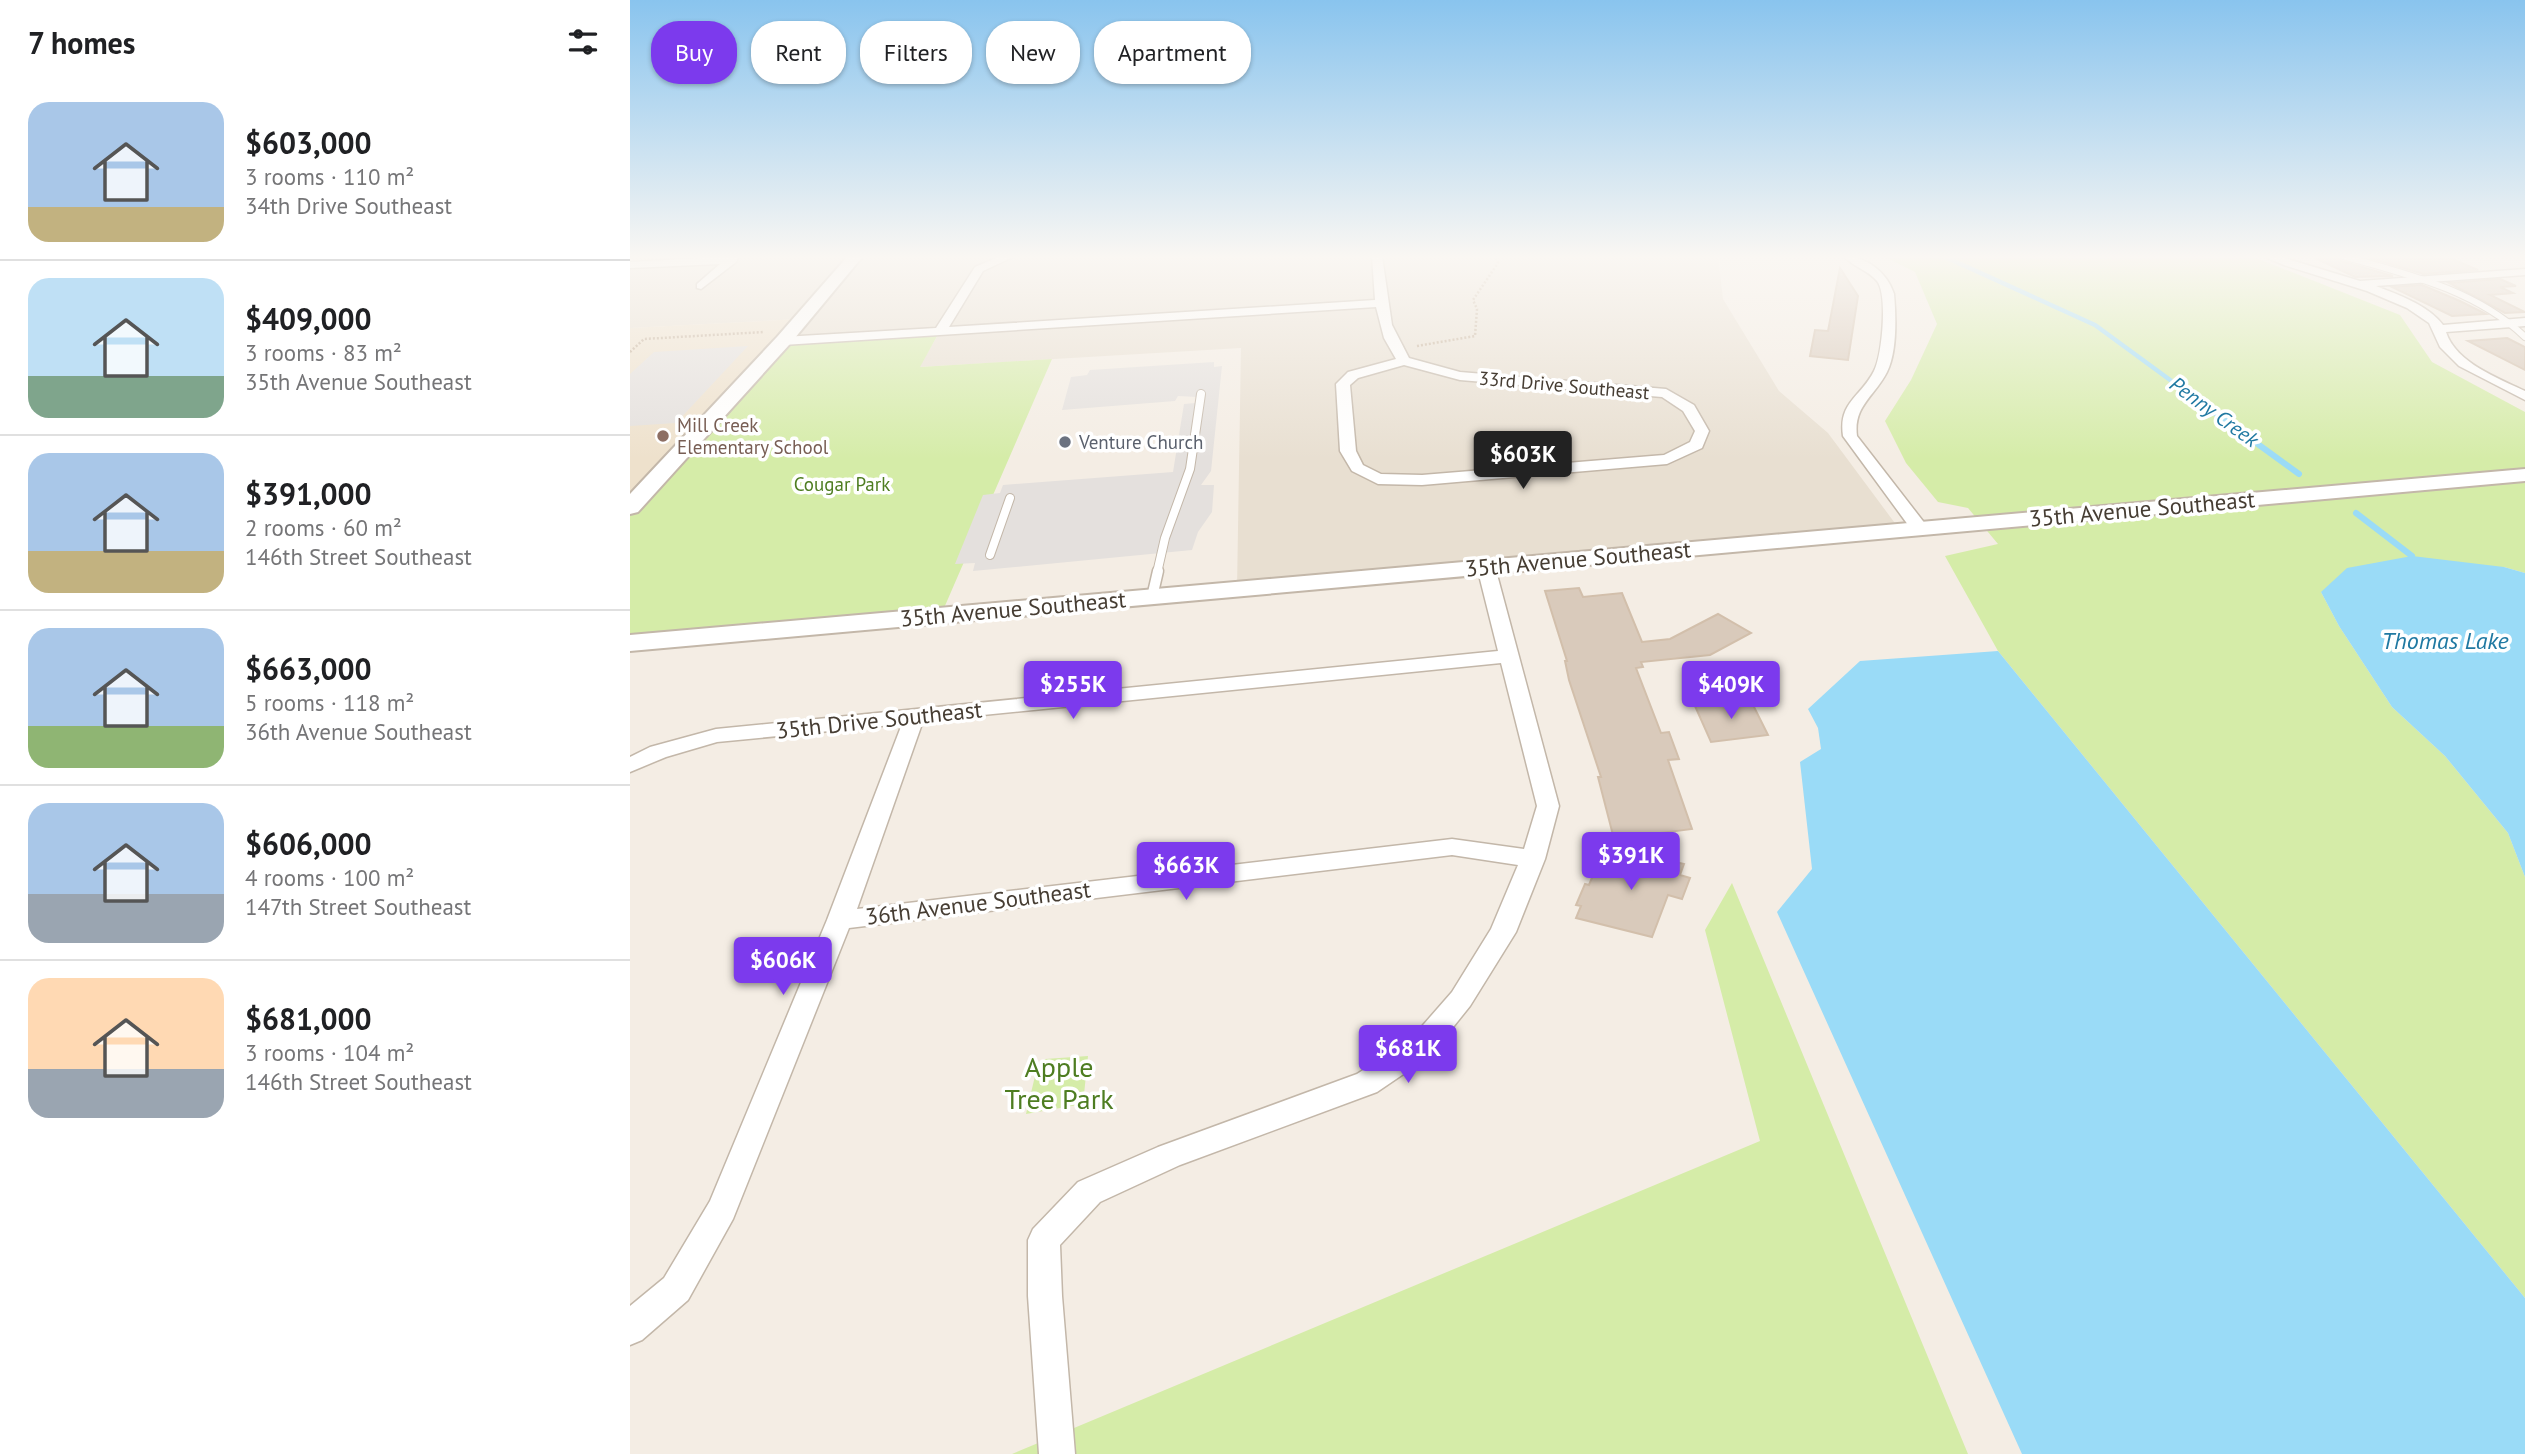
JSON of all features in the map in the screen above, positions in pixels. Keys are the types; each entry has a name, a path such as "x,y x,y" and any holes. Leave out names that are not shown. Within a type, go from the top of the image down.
{"street":[{"path":"630,507 797,324"},
{"path":"941,329 944,324"},
{"path":"787,336 1028,324"},
{"path":"1386,324 1392,346 1400,356"},
{"path":"1887,324 1884,360 1880,371 1850,410 1847,427 1855,444 1920,529"},
{"path":"2436,324 2441,329 2445,346 2461,361 2525,396"},
{"path":"2441,329 2508,324"},
{"name":"33rd Drive Southeast","path":"1400,356 1460,376 1666,393 1689,408 1702,431 1697,445 1667,459 1422,480 1378,479 1357,468 1348,451 1343,384 1353,375 1400,356"},
{"path":"2506,386 2525,384"},
{"name":"35th Avenue Southeast","path":"630,643 2525,475"},
{"path":"1057,1454 1045,1296 1044,1240 1089,1192 1169,1156 1367,1083 1420,1048 1461,999 1503,932 1533,859 1548,806 1486,567"},
{"name":"35th Drive Southeast","path":"630,765 658,752 716,736 1509,656"},
{"path":"630,1328 676,1289 722,1209 840,919 915,716"},
{"name":"36th Avenue Southeast","path":"840,919 1452,847 1533,859"}],"lane":[{"path":"1152,597 1165,538 1190,469 1201,394"},
{"path":"990,555 1010,498"}],"path":[{"path":"1400,356 1475,336 1475,324"},
{"path":"630,352 644,339 787,336"}],"shaded area":[{"path":"630,324 709,324 630,328"},
{"name":"Mill Creek Elementary School","path":"709,324 797,324 630,507 630,328"},
{"path":"797,324 1738,324 1779,391 1828,433 1900,530 1237,589 1241,348 919,367 941,330 783,341"},
{"path":"748,346 676,423 630,426 630,374 654,352"},
{"path":"1214,362 1214,367 1222,366 1211,471 1201,485 1214,485 1212,512 1198,532 1192,550 973,571 975,563 955,564 983,495 1000,493 1003,485 1173,472 1184,404 1196,403 1197,397 1178,396 1175,401 1062,410 1071,377 1087,375 1090,370"}],"green space":[{"path":"1937,324 2406,324 2432,362 2525,412 2525,573 2504,567 2321,592 2339,626 2392,707 2445,756 2508,833 2525,877 2525,1298 1998,651 1945,556 1998,544 1968,508 1938,502 1906,463 1885,421 1911,380"},
{"name":"Cougar Park","path":"941,329 920,367 1052,359 941,615 630,643 630,507 783,341"},
{"path":"1732,883 1968,1454 1012,1454 1760,1141 1705,930"},
{"name":"Apple Tree Park","path":"1088,1056 1083,1104 1026,1114 1035,1076 1045,1059"}],"water":[{"name":"Thomas Lake","path":"2412,556 2504,567 2525,573 2525,877 2508,833 2445,756 2392,707 2339,626 2321,592 2347,568"},
{"path":"1998,651 2525,1298 2525,1454 2022,1454 1777,912 1812,869 1800,762 1821,749 1818,728 1808,709 1860,661"}],"building":[{"path":"1829,324 1854,324 1848,360 1810,356 1815,330 1828,331"},
{"path":"2507,338 2525,347 2525,370 2468,341"},
{"path":"1579,588 1583,597 1622,593 1642,642 1670,639 1718,614 1751,633 1710,655 1641,662 1643,667 1636,668 1661,733 1669,732 1679,759 1668,760 1692,829 1614,839 1598,777 1601,777 1569,680 1567,661 1545,591"},
{"path":"1750,699 1768,735 1711,742 1695,706"},
{"path":"1617,849 1684,864 1680,875 1690,878 1682,899 1668,895 1652,937 1576,918 1581,906 1576,905 1585,884 1589,885 1600,858 1621,862"}],"waterway":[{"name":"Penny Creek","path":"2092,324 2192,396"},
{"name":"Penny Creek","path":"2189,394 2299,474"},
{"name":"Penny Creek","path":"2356,513 2412,556"}],"place":[{"name":"Mill Creek Elementary School","path":"663,436"},
{"name":"Venture Church","path":"1065,442"}]}
